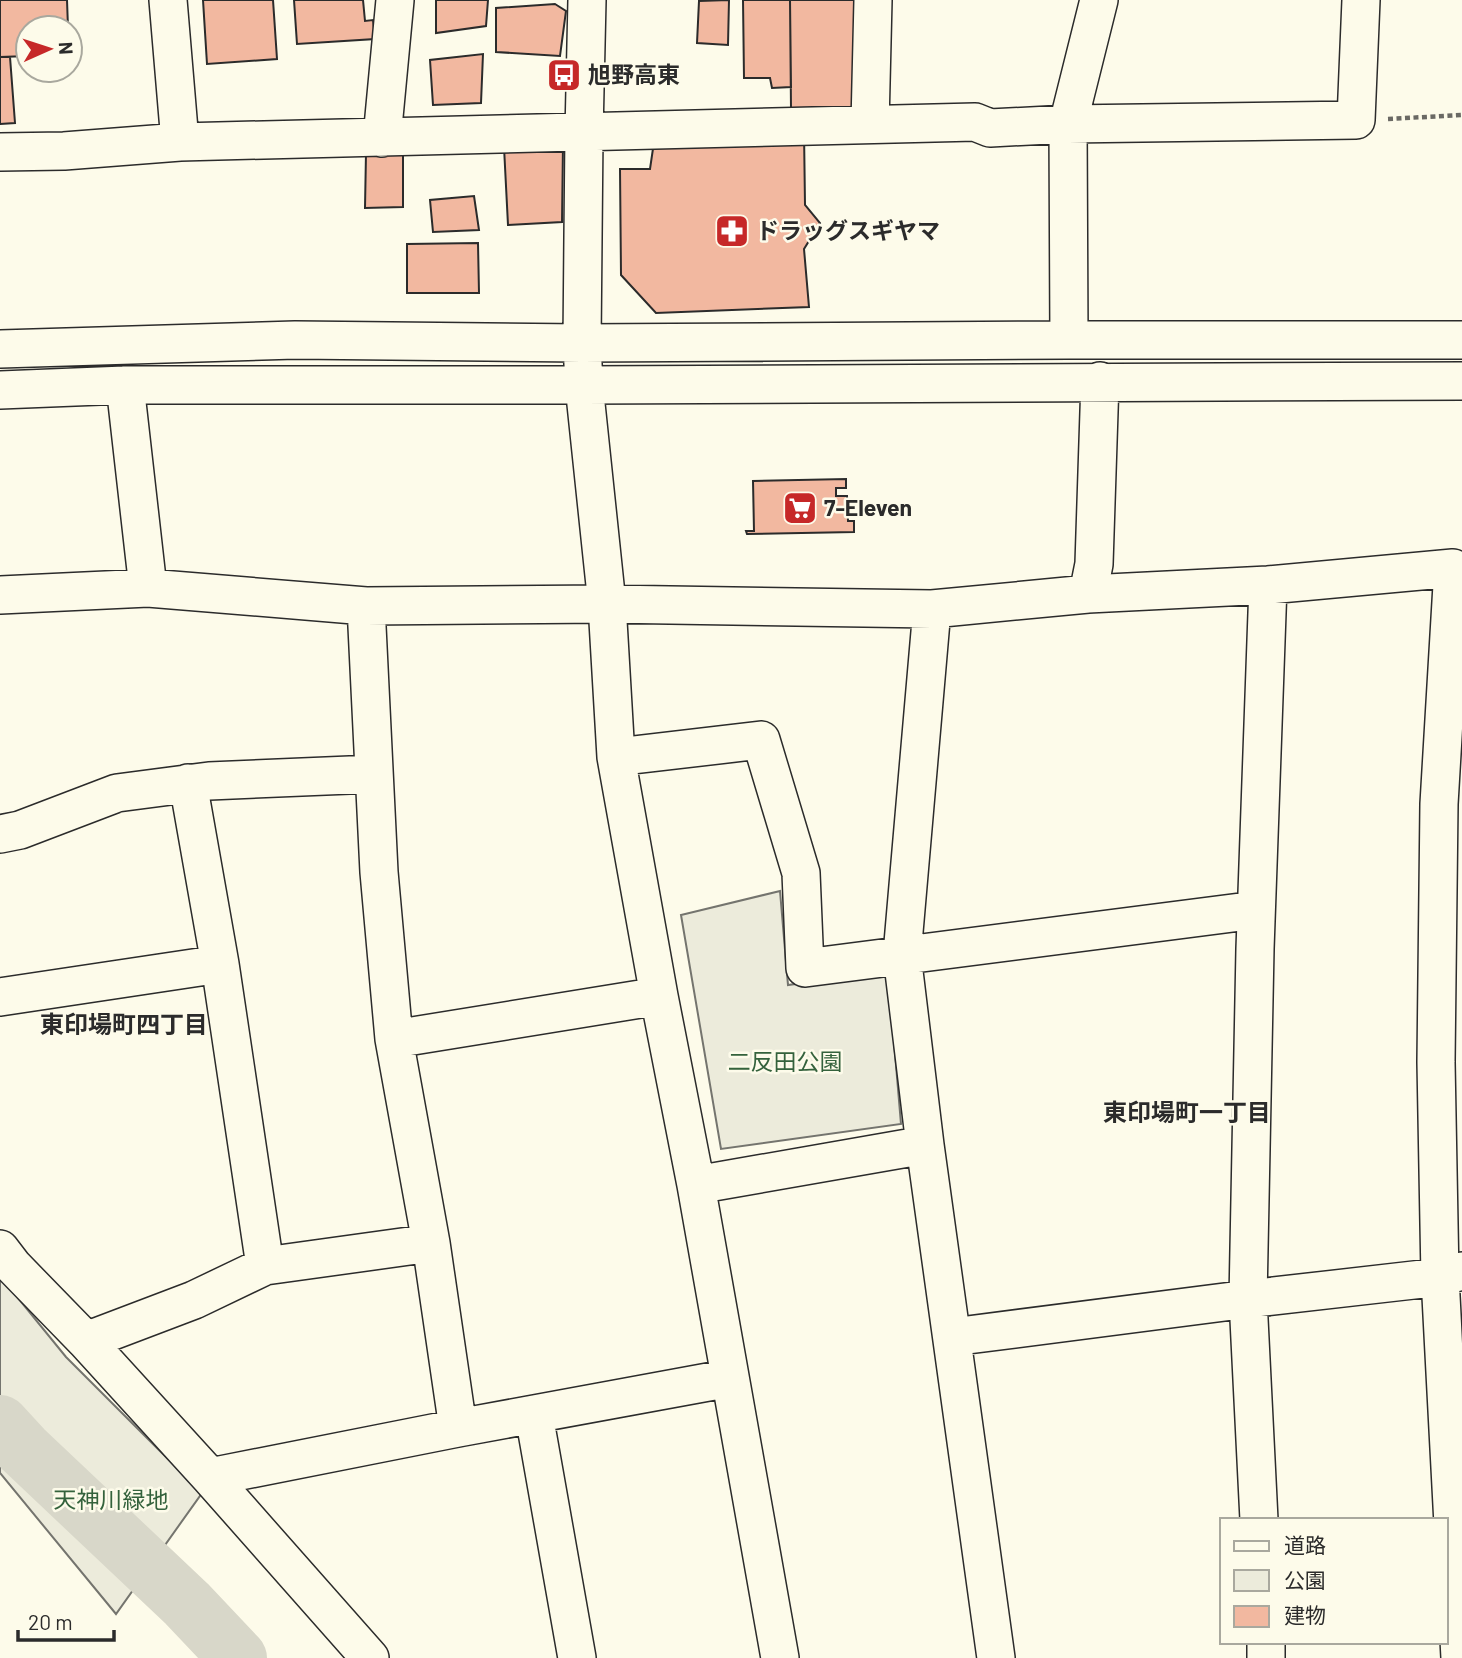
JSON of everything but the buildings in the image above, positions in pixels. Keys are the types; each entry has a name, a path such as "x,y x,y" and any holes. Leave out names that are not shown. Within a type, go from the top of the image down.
{"street":[{"path":"168,0 180,142"},
{"path":"382,138 395,0"},
{"path":"587,0 582,343 607,604 616,757 780,1658"},
{"path":"870,124 873,0"},
{"path":"1069,340 1068,124 1099,0"},
{"path":"0,152 64,151 180,142 870,124 975,122 990,128 1068,124 1356,120 1360,0"},
{"path":"0,349 295,340 582,343 1462,340"},
{"path":"0,390 125,385 1462,381"},
{"path":"1088,594 1094,564 1100,382"},
{"path":"125,385 148,589"},
{"path":"0,594 148,589 366,606 607,604 932,609 1088,594 1268,585 1453,568 1439,804 1436,1062 1451,1274 1460,1658"},
{"path":"1259,1518 1248,1299 1256,910 1268,585"},
{"path":"366,606 379,872 394,1039 431,1243 457,1428"},
{"path":"932,609 902,956 925,1145 996,1658"},
{"path":"616,757 761,740 801,873 806,968 1256,910"},
{"path":"0,834 20,830 117,793 188,783 374,774"},
{"path":"188,783 220,964 265,1266"},
{"path":"0,997 220,964"},
{"path":"394,1039 659,996"},
{"path":"696,1185 925,1145"},
{"path":"86,1342 194,1300 265,1266 431,1243"},
{"path":"0,1249 210,1477 370,1658"},
{"path":"952,1337 1451,1274"},
{"path":"210,1477 730,1377"},
{"path":"534,1415 577,1658"}],"path":[{"path":"1356,120 1462,114"}],"green space":[{"name":"二反田公園","path":"780,891 788,985 888,971 901,1124 721,1149 681,915"},
{"name":"天神川緑地","path":"0,1276 66,1357 202,1493 116,1614 0,1473"}],"waterway":[{"path":"0,1424 187,1604 238,1658"}],"place":[{"name":"旭野高東","path":"564,75"},
{"name":"ドラッグスギヤマ","path":"732,231"},
{"name":"7-Eleven","path":"800,508"}],"district":[{"name":"東印場町四丁目","path":"124,1025"},
{"name":"東印場町一丁目","path":"1187,1113"}]}
